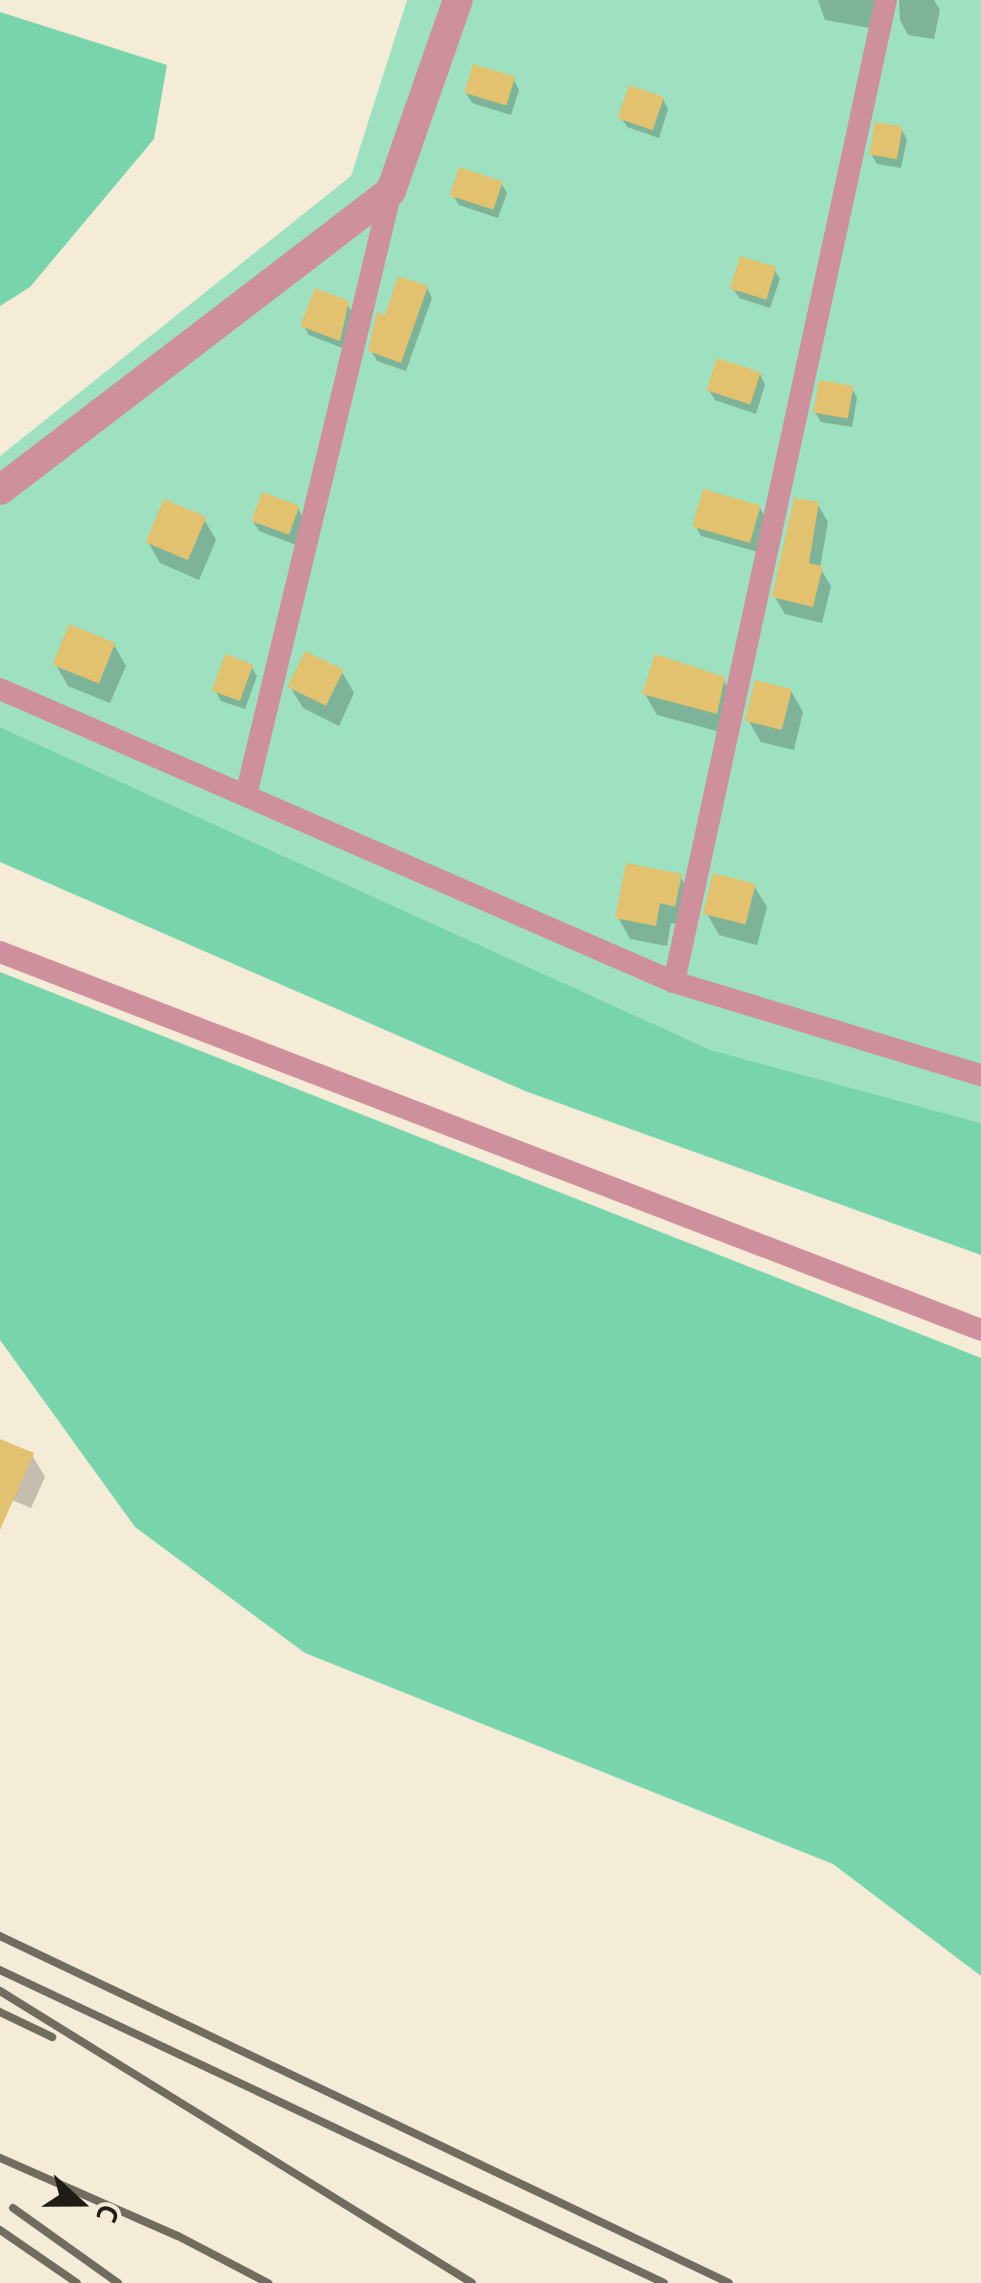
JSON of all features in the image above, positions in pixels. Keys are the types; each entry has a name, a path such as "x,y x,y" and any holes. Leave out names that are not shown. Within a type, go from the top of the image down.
{"street":[{"path":"0,490 392,191 458,0"}],"lane":[{"path":"674,982 886,0"},
{"path":"246,796 392,191"},
{"path":"0,688 674,982 981,1075"},
{"path":"0,952 981,1330"}],"green space":[{"path":"407,0 981,0 981,1123 711,1050 0,727 0,456 351,176"},
{"path":"0,12 167,65 154,139 30,287 0,306"},
{"path":"0,727 711,1050 981,1123 981,1255 525,1091 0,862"},
{"path":"0,972 981,1358 981,1976 833,1864 305,1653 135,1527 0,1340"}],"building":[{"path":"473,64 515,77 506,106 464,93"},
{"path":"629,85 664,97 653,130 618,118"},
{"path":"875,122 903,127 897,159 869,154"},
{"path":"459,167 503,181 493,210 450,196"},
{"path":"740,256 776,267 766,300 730,289"},
{"path":"398,276 428,286 401,363 368,351 377,312 385,315"},
{"path":"315,288 349,301 340,341 300,326"},
{"path":"717,358 761,372 750,405 706,390"},
{"path":"819,380 853,386 848,419 813,412"},
{"path":"703,489 761,506 750,543 692,526"},
{"path":"262,492 300,506 289,535 251,521"},
{"path":"794,498 819,502 809,563 823,566 813,607 772,597"},
{"path":"164,499 206,517 188,560 146,542"},
{"path":"69,624 115,643 99,684 53,665"},
{"path":"305,651 344,670 326,706 287,687"},
{"path":"225,654 253,664 240,701 212,691"},
{"path":"655,654 725,677 717,714 642,694"},
{"path":"755,680 792,689 782,730 745,721"},
{"path":"626,863 682,874 675,907 660,903 656,926 615,918"},
{"path":"713,873 756,884 746,924 703,914"},
{"path":"0,1439 34,1453 0,1530"}],"railway":[{"path":"0,1936 729,2283"},
{"path":"0,1970 664,2283"},
{"path":"0,1991 472,2283"},
{"path":"0,2012 52,2037"},
{"path":"0,2158 178,2236 268,2283"},
{"path":"13,2208 118,2283"},
{"path":"0,2230 77,2283"}]}
